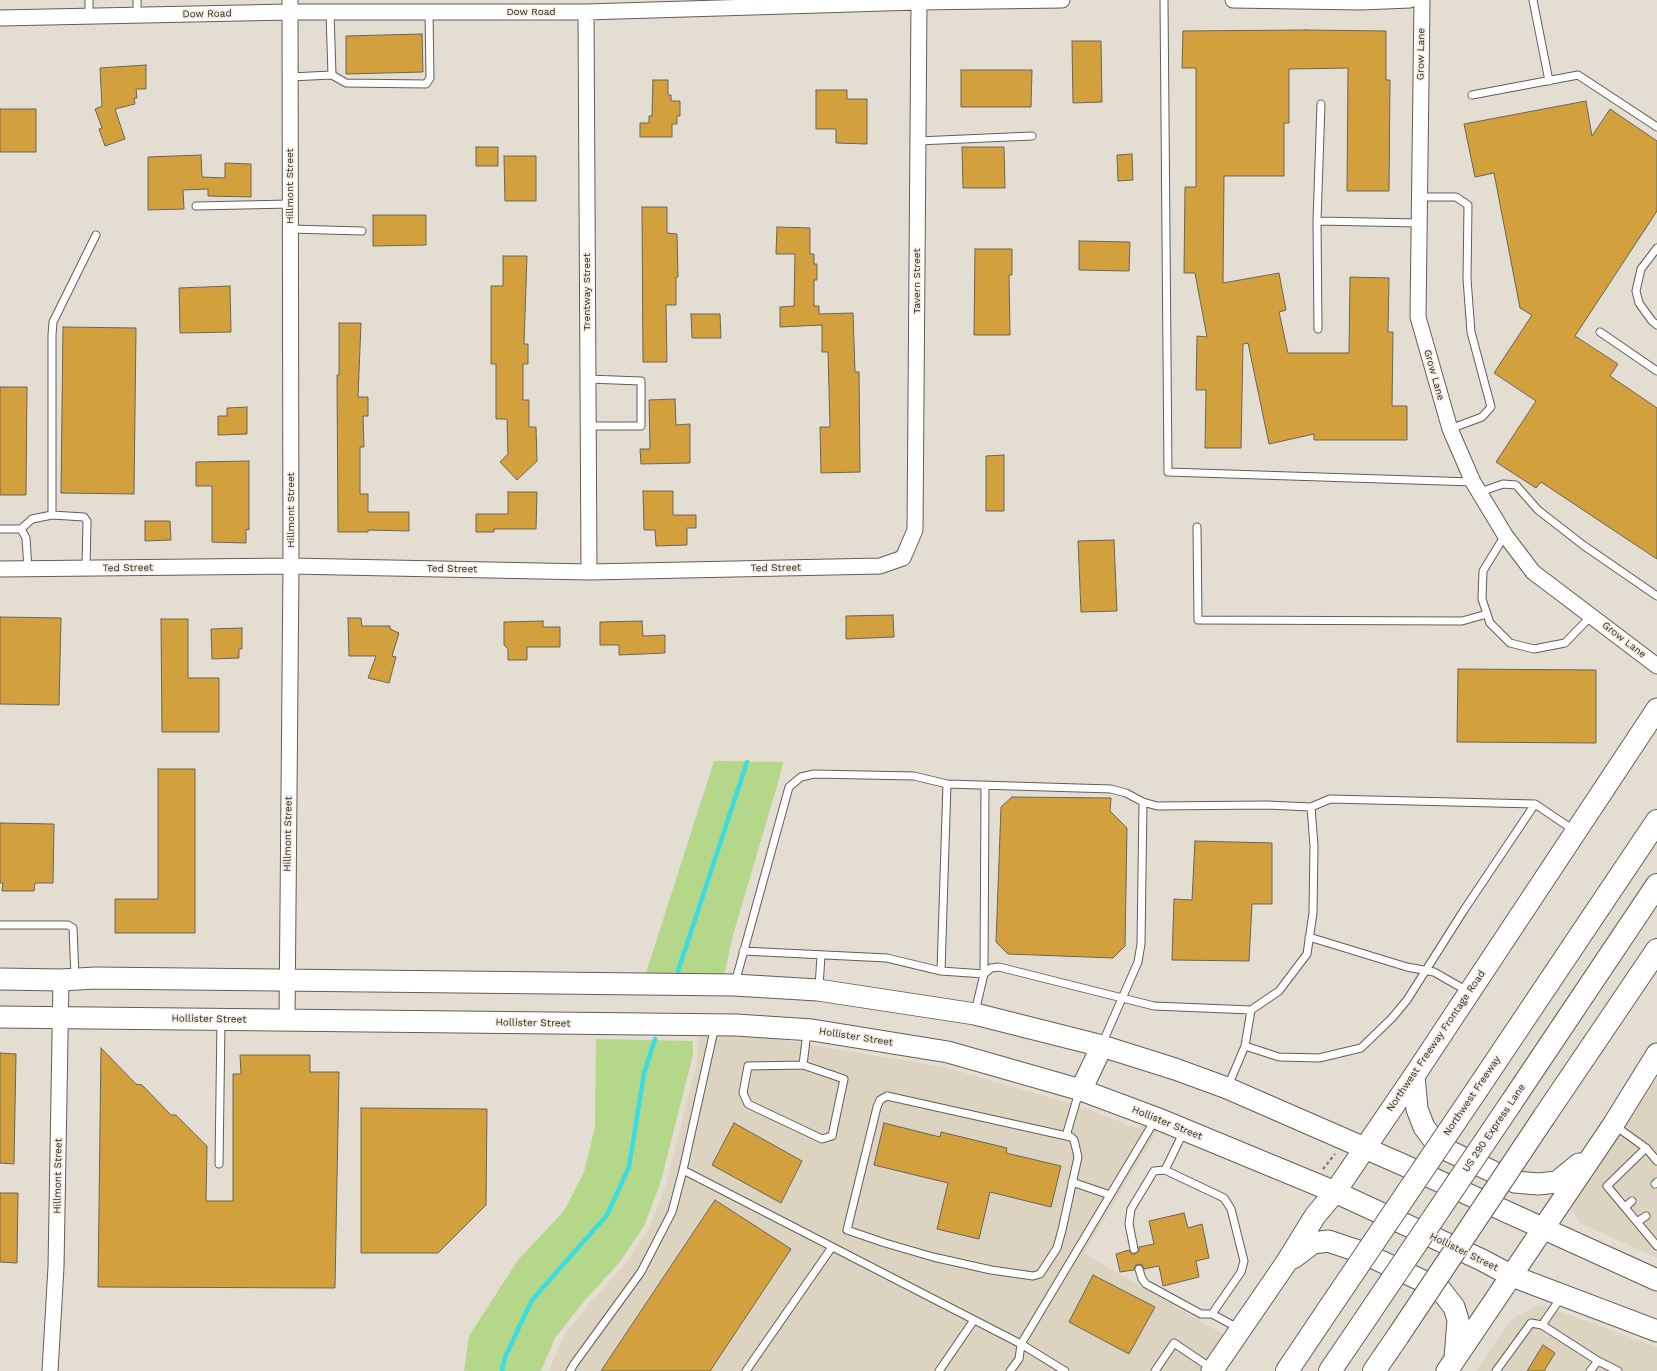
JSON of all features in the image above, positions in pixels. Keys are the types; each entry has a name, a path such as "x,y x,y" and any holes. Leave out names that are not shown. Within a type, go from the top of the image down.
{"highway":[{"name":"Northwest Freeway","path":"1287,1371 1657,821"},
{"name":"US 290 Express Lane","path":"1330,1371 1657,885"},
{"path":"1374,1371 1657,950"}],"main road":[{"name":"Northwest Freeway Frontage Road","path":"1213,1370 1286,1263 1315,1216 1335,1192 1414,1076 1657,709"},
{"path":"0,980 68,980 95,978 734,985 818,990 975,1014 1102,1046 1175,1069 1227,1088 1656,1279"},
{"name":"Hollister Street","path":"0,1017 715,1025 807,1029 948,1052 1080,1090 1156,1118 1335,1192 1482,1260 1512,1276 1562,1296 1657,1330"},
{"path":"1080,1090 1102,1046"},
{"path":"1451,1365 1613,1125 1657,1054"},
{"path":"1414,1076 1417,1110 1424,1127 1438,1146 1515,1182 1538,1184 1557,1182 1593,1153"},
{"path":"1286,1263 1313,1243 1328,1241 1361,1252 1440,1289 1454,1307 1458,1320 1451,1365"}],"street":[{"name":"Dow Road","path":"0,18 137,15 290,6 330,12 586,12 919,2 1062,0"},
{"path":"1233,0 1410,0"},
{"name":"Grow Lane","path":"1422,0 1418,317 1450,429 1476,487 1506,535 1533,572 1592,615 1657,666"},
{"name":"Tavern Street","path":"903,558 915,530 919,2"},
{"name":"Hillmont Street","path":"287,1020 291,566 290,6"},
{"name":"Trentway Street","path":"586,12 589,572"},
{"name":"Ted Street","path":"0,569 291,566 589,572 880,566 903,558"},
{"name":"Hillmont Street","path":"50,1371 56,1267 60,1018 68,980"}],"lane":[{"path":"89,0 90,16"},
{"path":"137,0 137,15"},
{"path":"1164,0 1168,472 1476,487 1503,484 1516,485 1520,488 1530,503 1583,545 1657,596"},
{"path":"1533,0 1549,81"},
{"path":"330,12 332,75"},
{"path":"290,77 332,75 346,83 426,84 430,78 429,12"},
{"path":"1472,95 1578,75 1657,126"},
{"path":"1318,329 1317,221 1321,104"},
{"path":"918,141 1032,136"},
{"path":"1419,197 1456,197 1468,204 1467,279 1471,332 1491,407 1482,417 1450,429"},
{"path":"196,206 290,204"},
{"path":"1317,221 1419,223"},
{"path":"290,229 362,231"},
{"path":"52,515 53,322 96,235"},
{"path":"1657,248 1641,269 1636,291 1639,303 1652,322 1657,325"},
{"path":"1600,332 1657,370"},
{"path":"588,379 642,381 641,426 588,426"},
{"path":"0,529 21,529 32,519 52,515 84,517 87,521 86,568"},
{"path":"1197,527 1198,620 1462,622 1487,614"},
{"path":"21,529 26,538 28,569"},
{"path":"1506,535 1483,571 1482,598 1490,623 1510,643 1534,649 1565,643 1592,615"},
{"path":"734,985 790,786 801,777 814,774 914,776 947,784 1111,789 1126,793 1143,802 1157,806 1267,805 1310,807 1330,799 1535,804 1575,831"},
{"path":"941,970 947,784"},
{"path":"975,1014 984,974 986,785"},
{"path":"1102,1046 1138,962 1141,944 1143,802"},
{"path":"1245,1046 1279,1057 1319,1058 1361,1048 1392,1018 1407,1000 1535,804"},
{"path":"743,951 821,956 887,958 941,970 984,974 991,968 999,967 1154,1006 1251,1010 1279,991 1307,954 1313,913 1314,846 1310,807"},
{"path":"0,925 68,925 73,928 68,980"},
{"path":"1309,936 1407,967 1426,970 1440,975 1469,992"},
{"path":"818,990 821,956"},
{"path":"1227,1088 1245,1046 1251,1010"},
{"path":"219,1164 221,1019"},
{"path":"570,1371 641,1272 672,1212 683,1170 715,1025"},
{"path":"804,1065 807,1029"},
{"path":"804,1065 844,1079 832,1136 822,1139 748,1104 743,1093 748,1066 804,1065"},
{"path":"1066,1136 1080,1090"},
{"path":"886,1096 1066,1136 1074,1140 1078,1158 1072,1182 1057,1248 1040,1274 1033,1276 991,1270 933,1257 847,1230 877,1107 880,1100 886,1096"},
{"path":"1010,1371 1019,1359 1021,1344 1156,1118"},
{"path":"1613,1125 1646,1148 1657,1161"},
{"path":"1165,1170 1184,1130"},
{"path":"1646,1148 1607,1186 1657,1246"},
{"path":"683,1170 1021,1344 1065,1371"},
{"path":"1134,1249 1129,1224 1131,1209 1154,1171 1165,1170 1224,1198 1231,1209 1244,1261 1243,1267 1212,1314"},
{"path":"1072,1182 1110,1195"},
{"path":"1624,1207 1632,1201"},
{"path":"1637,1222 1646,1216"},
{"path":"1650,1238 1657,1232"},
{"path":"746,1371 832,1247"},
{"path":"1139,1269 1146,1284 1201,1314 1212,1314 1240,1330"},
{"path":"1542,1325 1562,1296"},
{"path":"939,1371 974,1320"},
{"path":"1496,1371 1531,1323 1542,1325 1598,1361 1618,1371"},
{"path":"1155,1371 1174,1344 1213,1370"},
{"path":"1590,1371 1598,1361"}],"path":[{"path":"1322,1169 1338,1151"}],"shaded area":[{"path":"698,1032 739,1033 944,1067 1076,1105 1137,1128 1147,1123 1159,1128 1084,1253 1224,1335 1208,1371 549,1371 563,1337 592,1300 626,1264 649,1228 665,1188 697,1062"},
{"path":"1657,1078 1657,1258 1580,1223 1571,1209 1576,1195"},
{"path":"1540,1304 1657,1347 1657,1371 1476,1371 1511,1320"}],"green space":[{"path":"714,761 783,762 733,935 724,976 645,976"},
{"path":"596,1039 693,1041 693,1055 660,1184 644,1226 619,1263 585,1300 555,1338 541,1371 464,1371 469,1336 518,1260 564,1211 584,1172 595,1127"}],"building":[{"path":"1183,31 1386,31 1386,80 1390,80 1389,191 1347,191 1348,68 1289,69 1289,123 1284,123 1284,176 1224,176 1223,283 1279,273 1286,310 1279,312 1288,353 1349,353 1350,277 1389,278 1388,332 1393,332 1392,406 1407,406 1407,440 1314,440 1314,434 1269,444 1248,343 1243,344 1241,448 1205,448 1206,390 1196,390 1197,336 1207,337 1195,273 1184,273 1185,187 1196,187 1196,68 1182,68"},
{"path":"422,34 423,72 346,74 346,36"},
{"path":"1072,41 1101,41 1102,102 1073,103"},
{"path":"146,65 146,89 136,89 137,98 134,98 135,104 115,109 125,139 105,146 99,129 102,128 95,109 102,106 100,68"},
{"path":"961,70 1032,70 1031,107 961,107"},
{"path":"653,80 668,80 668,95 671,95 671,101 680,101 680,116 677,116 677,124 672,124 672,137 640,137 640,123 649,123 649,116 652,116"},
{"path":"816,90 847,90 847,99 867,99 867,144 836,143 836,129 816,129"},
{"path":"1586,101 1592,136 1610,109 1657,141 1657,211 1575,336 1618,364 1610,376 1657,408 1657,559 1541,482 1536,488 1496,462 1536,401 1494,373 1532,315 1520,308 1494,173 1475,177 1464,124"},
{"path":"0,109 36,109 36,152 0,152"},
{"path":"476,147 498,147 498,166 476,166"},
{"path":"962,147 1004,147 1005,188 963,188"},
{"path":"1132,154 1133,180 1118,181 1117,155"},
{"path":"201,155 202,177 225,178 225,163 251,164 251,197 208,196 208,189 183,190 184,209 148,210 148,157"},
{"path":"504,156 536,156 536,201 505,201"},
{"path":"642,207 667,207 667,233 677,234 678,277 676,277 676,305 666,305 667,362 643,362"},
{"path":"373,215 426,215 426,245 373,246"},
{"path":"777,227 810,228 810,254 814,254 814,264 817,264 817,280 814,280 814,306 819,306 819,314 853,313 855,372 859,372 860,472 821,473 820,427 830,427 828,352 822,352 822,325 780,327 780,307 794,306 795,254 776,254"},
{"path":"1079,241 1130,242 1129,271 1079,270"},
{"path":"975,249 1012,249 1012,275 1009,275 1010,335 974,335"},
{"path":"503,256 527,256 524,344 528,344 528,364 523,364 523,400 529,400 529,427 536,427 537,461 517,480 500,462 508,454 507,419 496,419 496,364 491,364 491,286 503,286"},
{"path":"230,286 231,332 180,333 179,288"},
{"path":"691,314 720,314 721,338 692,338"},
{"path":"339,323 361,323 358,397 368,397 368,416 363,416 364,447 360,447 360,494 368,494 368,512 409,512 409,531 368,530 368,532 338,532 337,375 339,375"},
{"path":"63,327 136,328 134,494 61,493"},
{"path":"0,387 27,387 26,495 0,495"},
{"path":"675,399 676,425 690,424 690,463 641,464 640,449 650,449 649,400"},
{"path":"247,407 247,434 218,435 218,416 227,416 227,408"},
{"path":"1004,455 1004,511 986,511 986,456"},
{"path":"249,461 249,530 246,529 246,543 212,542 212,486 196,486 196,462"},
{"path":"643,491 673,491 673,515 696,515 696,528 687,528 687,545 656,546 655,530 644,530"},
{"path":"508,492 537,492 536,529 494,529 494,532 476,532 476,514 508,514"},
{"path":"145,521 170,521 171,540 145,541"},
{"path":"1114,540 1117,611 1081,612 1078,541"},
{"path":"893,615 894,637 846,639 846,616"},
{"path":"0,617 61,618 59,705 0,704"},
{"path":"348,618 361,618 362,626 390,626 390,629 399,633 392,656 396,657 389,683 368,678 376,656 349,656"},
{"path":"161,619 188,619 188,678 219,678 219,732 162,732"},
{"path":"543,621 543,627 560,627 560,647 527,647 527,660 508,660 508,649 504,645 504,622"},
{"path":"642,621 643,636 665,635 665,653 619,655 619,645 600,645 600,622"},
{"path":"242,628 242,649 239,649 239,658 212,659 211,629"},
{"path":"1458,669 1596,670 1596,743 1457,742"},
{"path":"158,769 195,769 195,933 115,933 115,899 158,899"},
{"path":"1012,797 1111,798 1110,811 1127,828 1125,946 1113,958 1008,954 996,942 1001,807"},
{"path":"0,823 54,824 53,883 35,883 34,891 2,891 3,883 0,883"},
{"path":"1195,841 1272,843 1272,904 1252,904 1249,961 1172,960 1174,899 1192,900"},
{"path":"101,1048 136,1084 142,1085 171,1115 176,1115 207,1146 206,1201 233,1201 233,1074 241,1074 240,1055 310,1055 310,1072 339,1072 335,1288 98,1287"},
{"path":"0,1053 16,1054 14,1164 0,1163"},
{"path":"361,1108 487,1109 486,1205 438,1253 361,1253"},
{"path":"734,1123 802,1161 781,1203 712,1165"},
{"path":"884,1123 940,1137 941,1132 1007,1148 1006,1153 1061,1166 1051,1207 990,1192 979,1239 937,1229 948,1183 874,1165"},
{"path":"0,1193 18,1193 17,1263 0,1262"},
{"path":"715,1200 791,1249 710,1371 601,1371"},
{"path":"1184,1213 1188,1228 1202,1224 1209,1258 1196,1261 1199,1277 1163,1286 1159,1266 1144,1269 1142,1265 1138,1264 1135,1266 1134,1270 1120,1272 1116,1254 1129,1250 1132,1254 1135,1254 1139,1251 1139,1247 1154,1244 1149,1221"},
{"path":"1093,1275 1155,1307 1129,1354 1069,1322"},
{"path":"1543,1345 1555,1353 1544,1371 1527,1371"}],"waterway":[{"path":"678,971 747,762"},
{"path":"502,1371 505,1357 532,1300 607,1215 629,1167 644,1073 655,1039"}]}
